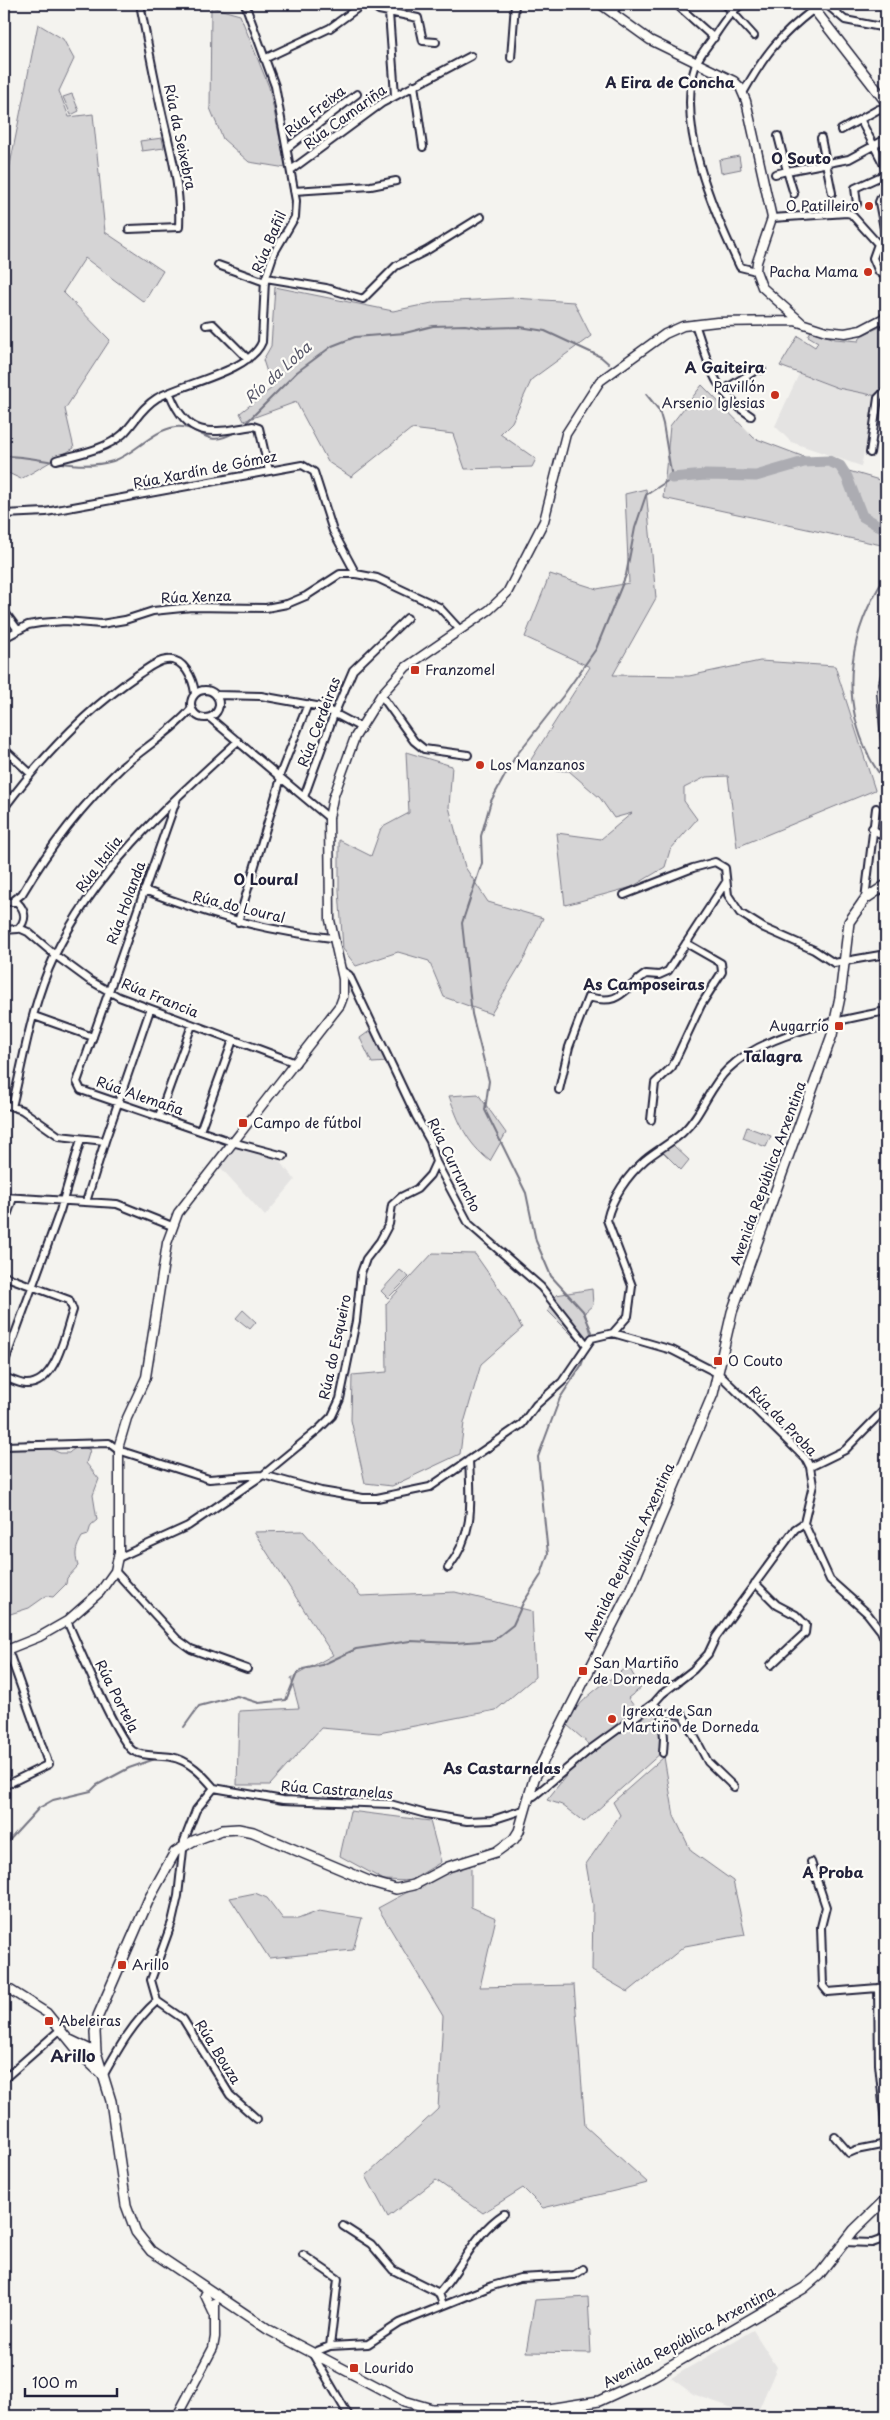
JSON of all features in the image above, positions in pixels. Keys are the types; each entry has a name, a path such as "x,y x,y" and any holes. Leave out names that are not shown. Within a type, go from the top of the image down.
{"main road":[{"path":"812,6 883,106"},
{"path":"886,675 882,692 886,740"},
{"name":"Avenida República Arxentina","path":"886,885 865,898 849,922 835,1022 823,1064 732,1312 719,1374 694,1442 631,1588 544,1758 526,1799 519,1831 505,1847 448,1866 405,1889 396,1889 371,1882 266,1836 246,1830 222,1830 206,1835 184,1846 169,1861 149,1899 103,2002 96,2032 97,2054 114,2114 126,2205 136,2232 151,2251 208,2290 213,2300 404,2401 420,2407 473,2410 574,2407 599,2402 633,2386 796,2294 819,2275 864,2219 886,2200"}],"street":[{"name":"Rúa da Seixebra","path":"130,229 179,227 180,198 176,168 153,73 140,4"},
{"name":"Rúa Bañil","path":"56,460 109,445 124,433 142,409 158,398 197,384 248,359 259,351 262,342 266,280 274,253 295,217 294,191 275,86 245,4"},
{"path":"264,59 330,28 363,4"},
{"path":"371,4 379,10 388,13 418,18 423,41 436,42"},
{"path":"511,58 515,4"},
{"path":"600,4 640,34 734,81 743,93 772,218 757,262 756,272 762,287 801,322"},
{"path":"613,12 619,4"},
{"path":"676,4 714,38"},
{"path":"725,4 754,36"},
{"path":"742,4 732,11 697,61 692,80 689,119 717,220 740,267 756,272"},
{"path":"826,4 845,20 886,28"},
{"path":"743,93 760,62 772,46 812,6"},
{"path":"388,13 395,95"},
{"name":"Rúa Camariña","path":"291,170 395,95 471,56"},
{"path":"414,85 423,147"},
{"name":"Rúa Freixa","path":"287,148 357,94"},
{"path":"841,130 861,121 883,106"},
{"path":"861,121 886,168"},
{"path":"778,136 794,194"},
{"path":"821,138 832,192"},
{"path":"775,174 849,159 875,147 886,139"},
{"path":"857,204 855,188 886,174"},
{"path":"294,191 371,186 396,182"},
{"path":"886,194 881,197 879,202 886,239 878,244 873,258 875,266 886,277"},
{"path":"772,218 847,212 878,244"},
{"path":"218,265 266,280 326,288 363,299 388,272 426,252 481,217"},
{"path":"4,1786 48,1762 6,1650 38,1637 67,1621 100,1592 115,1571 118,1558 118,1450 127,1418 146,1377 167,1243 172,1226 178,1213 340,1005 344,988 332,938 328,862 329,818 347,757 360,727 381,695 406,667 498,602 513,584 544,521 566,434 589,396 608,375 665,334 683,326 695,324 801,322 826,331 845,334 861,330 886,317"},
{"path":"206,325 213,324 248,359"},
{"path":"695,324 722,391 737,407 751,416"},
{"path":"722,391 758,369 762,370"},
{"path":"870,453 878,398 886,390"},
{"path":"170,394 183,417 194,426 207,432 252,426 259,428 269,471"},
{"name":"Rúa Xardín de Gómez","path":"4,514 46,512 302,465 314,472 333,531 356,574"},
{"name":"Rúa Xenza","path":"4,638 28,625 65,621 101,624 125,620 153,611 182,608 266,608 287,604 306,596 340,574 356,574"},
{"path":"356,574 377,578 439,607 460,630"},
{"path":"4,611 18,630"},
{"name":"Rúa Cerdeiras","path":"304,797 334,713 353,670 407,618"},
{"path":"4,808 30,773 91,712 128,682 155,664 166,660 176,660 184,666 198,692"},
{"path":"198,692 212,691 217,695 220,704"},
{"path":"4,902 13,901 22,894 64,830 102,787 147,746 185,717 191,709 191,702 198,692"},
{"path":"217,695 261,696 308,704 334,713 360,727"},
{"path":"381,695 414,742 424,749 468,755"},
{"path":"210,718 228,696"},
{"path":"191,709 196,715 210,718 220,725 280,777 308,704"},
{"path":"216,713 220,725"},
{"path":"185,717 196,715"},
{"name":"Rúa Holanda","path":"108,991 177,798 238,741"},
{"path":"4,749 30,773"},
{"path":"271,768 286,761"},
{"name":"Rúa Cerdeiras","path":"238,922 280,777 329,818"},
{"name":"Rúa Italia","path":"12,1107 34,1016 55,955 94,889 131,843 177,798"},
{"path":"865,898 872,828 876,808"},
{"path":"157,816 164,819 167,824"},
{"path":"872,828 886,839"},
{"path":"624,895 706,863 715,862 725,868 728,896 740,913 764,928 814,950 834,963 886,954"},
{"path":"559,1090 569,1047 588,997 600,1000 614,1000 625,994 646,974 660,975 668,971 726,882"},
{"name":"Rúa do Loural","path":"144,890 185,906 238,922 283,932 332,938"},
{"path":"20,906 22,894"},
{"path":"5,932 21,926 25,912 13,901"},
{"name":"Rúa Francia","path":"21,926 55,955 108,991 150,1010 296,1062"},
{"path":"651,1120 655,1084 672,1067 701,1005 722,972 721,964 686,943"},
{"name":"Rúa Curruncho","path":"340,970 349,975 416,1116 430,1140 436,1162 469,1224 541,1287 586,1344"},
{"name":"Rúa Alemaña","path":"108,991 77,1082 82,1090 232,1142 284,1156"},
{"path":"86,1202 117,1102 150,1010"},
{"path":"4,1446 109,1443 118,1450 209,1479 263,1475 321,1490 363,1498 377,1498 430,1487 522,1424 536,1405 555,1391 586,1344 592,1338 613,1334 628,1316 632,1286 607,1220 613,1204 631,1174 646,1159 676,1139 692,1124 728,1069 776,1038 886,1011"},
{"path":"34,1016 92,1037"},
{"path":"158,1116 192,1025"},
{"path":"200,1131 233,1040"},
{"path":"4,1104 22,1110 59,1136 106,1141"},
{"path":"4,1364 62,1200 81,1139"},
{"name":"Rúa do Esqueiro","path":"118,1558 188,1526 263,1475 332,1416 340,1400 356,1321 361,1273 366,1259 389,1224 392,1205 401,1197 417,1189 430,1175 436,1162"},
{"path":"4,1197 117,1204 172,1226"},
{"path":"4,1226 13,1198"},
{"path":"4,1276 69,1300 73,1310 53,1368 45,1378 25,1384 4,1376"},
{"name":"Rúa da Proba","path":"613,1334 672,1350 719,1374 790,1442 806,1459 810,1468 813,1485 804,1523"},
{"path":"810,1468 845,1450 886,1408"},
{"path":"448,1568 461,1551 468,1531 469,1460"},
{"path":"526,1799 534,1796 588,1752 654,1703 662,1694 693,1670 708,1654 716,1637 795,1529 804,1523 830,1580 867,1613 881,1631 886,1643"},
{"path":"115,1571 176,1639 191,1649 247,1669"},
{"path":"755,1583 777,1605 796,1615 806,1625 805,1633 771,1665"},
{"name":"Rúa Portela","path":"67,1621 119,1733 133,1751 173,1758 193,1767 214,1788"},
{"path":"654,1703 662,1713 663,1753"},
{"path":"662,1713 683,1715 708,1762 734,1787"},
{"path":"103,2076 129,2032 144,2012 157,2001 151,1980 172,1922 184,1846 196,1810 214,1788"},
{"name":"Rúa Castranelas","path":"214,1788 283,1800 390,1804 426,1814 467,1821 492,1820 523,1810"},
{"path":"811,1862 826,1907 821,1927 823,1986 828,1992 886,1987"},
{"path":"4,1986 46,2014 85,2058 90,2060 97,2054 68,2038"},
{"path":"878,1988 879,2064 886,2133"},
{"name":"Rúa Bouza","path":"157,2001 183,2019 230,2095 257,2119"},
{"path":"4,2079 61,2029"},
{"name":"Avenida República Arxentina","path":"96,2032 92,2042 86,2048 85,2058 103,2076"},
{"path":"835,2137 849,2153 886,2144"},
{"path":"439,2293 478,2240 504,2214"},
{"path":"343,2226 371,2244 394,2270 439,2293 443,2306"},
{"path":"844,2242 872,2243 886,2238"},
{"path":"303,2255 338,2279 330,2346"},
{"path":"349,2416 312,2353 330,2346 368,2344 383,2332 400,2323 520,2278 574,2275 583,2268"},
{"path":"177,2416 212,2348 216,2325 213,2300"},
{"path":"567,2416 574,2407"}],"shaded area":[{"path":"211,7 240,15 269,87 286,168 249,162 223,139 210,108"},
{"path":"38,24 63,39 74,59 59,91 69,117 93,114 105,232 163,271 144,302 85,258 63,292 110,340 65,409 74,448 21,479 4,471 4,179 7,180"},
{"path":"72,94 79,111 71,115 63,97"},
{"path":"162,138 164,148 142,151 140,141"},
{"path":"739,156 741,169 721,173 719,160"},
{"path":"275,287 393,311 437,302 514,298 574,302 591,336 532,379 512,422 500,434 536,459 532,467 465,469 453,434 411,429 351,477 328,462 296,402 244,421 240,413 272,388 263,360 271,346"},
{"path":"886,324 886,386 877,396 838,388 780,366 798,336 815,347 818,342 808,336 811,331 835,339 859,341 861,336"},
{"path":"799,374 838,388 877,396 861,466 791,442 775,426"},
{"path":"702,385 754,438 815,461 886,482 886,546 663,498 670,426"},
{"path":"646,489 656,598 613,675 689,676 760,661 835,666 875,790 737,847 728,776 706,777 684,788 684,801 697,819 670,850 665,867 632,887 565,905 557,833 601,839 632,813 614,818 600,798 569,771 525,769 590,667 525,637 550,574 597,589 629,583 625,494"},
{"path":"406,752 452,766 449,807 465,867 488,902 543,918 525,957 491,1014 444,997 429,961 398,952 356,966 343,949 339,890 339,840 371,856 381,828 409,813"},
{"path":"371,1030 388,1062 372,1063 360,1038"},
{"path":"478,1094 506,1133 490,1161 475,1147 464,1132 449,1096"},
{"path":"747,1127 771,1136 766,1147 743,1138"},
{"path":"237,1145 280,1161 295,1180 265,1216 220,1167"},
{"path":"673,1145 689,1160 681,1170 663,1152"},
{"path":"433,1253 475,1254 505,1297 522,1328 481,1364 464,1423 460,1454 392,1486 365,1483 351,1420 352,1375 387,1372 386,1304"},
{"path":"400,1270 409,1277 388,1298 381,1291"},
{"path":"592,1289 593,1305 585,1312 591,1335 579,1342 548,1311 556,1295"},
{"path":"243,1310 256,1322 250,1329 236,1318"},
{"path":"29,1440 60,1453 69,1453 79,1447 90,1450 86,1463 99,1479 93,1495 97,1520 91,1525 88,1535 82,1537 80,1541 76,1554 78,1566 67,1578 66,1584 53,1597 46,1596 29,1608 4,1616 4,1447"},
{"path":"303,1531 361,1596 455,1592 532,1611 535,1677 496,1710 379,1733 321,1728 270,1785 237,1785 239,1711 299,1708 291,1678 333,1655 254,1532"},
{"path":"628,1666 641,1688 628,1698 639,1713 590,1745 567,1725 571,1716 577,1707 593,1692"},
{"path":"653,1711 659,1715 662,1752 584,1822 562,1805 547,1800 569,1772 605,1743"},
{"path":"664,1757 674,1816 691,1851 733,1881 745,1935 685,1946 628,1992 592,1971 593,1904 586,1864 620,1815 613,1802"},
{"path":"350,1811 430,1821 441,1862 410,1881 384,1880 340,1856"},
{"path":"468,1864 471,1868 471,1907 496,1918 480,1987 574,1985 585,2126 648,2183 543,2208 523,2188 483,2213 436,2180 388,2217 366,2176 438,2109 443,2016 378,1908 441,1874"},
{"path":"255,1893 267,1898 283,1919 298,1919 319,1911 362,1918 353,1950 269,1958 230,1898"},
{"path":"588,2297 591,2353 526,2352 535,2300"},
{"path":"753,2330 777,2367 756,2416 746,2416 727,2406 693,2394 671,2378"}],"waterway":[{"name":"Río da Loba","path":"243,426 297,372 332,346 355,337 405,333 433,326 520,327 545,331 601,357 609,364"},
{"path":"592,1332 583,1311 551,1276 536,1241 526,1193 485,1110 489,1081 472,1014 462,923 482,863 481,836 491,801 515,757 563,696 596,649 626,575 635,528 646,495 672,478 659,410 646,394"},
{"name":"Río da Loba","path":"4,456 72,464 99,464 121,458 166,429 184,427 203,436 216,439 235,432"},
{"name":"Río da Loba","path":"672,478 705,475 756,476 804,462 829,461 840,466 847,477 862,516 886,530"},
{"path":"886,576 864,618 857,640 851,685 859,731 870,758 886,784"},
{"path":"184,1727 199,1706 237,1696 259,1703 286,1700 297,1673 303,1669 322,1665 356,1649 410,1641 455,1643 494,1640 513,1625 523,1603 541,1575 548,1554 538,1457 560,1398 581,1366 586,1352"},
{"path":"4,1846 39,1808 53,1800 91,1791 97,1785 129,1768 155,1759"}],"place":[{"name":"O Patilleiro","path":"869,206"},
{"name":"Pacha Mama","path":"868,272"},
{"name":"Pavillón Arsenio Iglesias","path":"775,395"},
{"name":"Franzomel","path":"415,670"},
{"name":"Los Manzanos","path":"480,765"},
{"name":"Augarrío","path":"839,1026"},
{"name":"Campo de fútbol","path":"243,1123"},
{"name":"O Couto","path":"718,1361"},
{"name":"San Martiño de Dorneda","path":"583,1671"},
{"name":"Igrexa de San Martiño de Dorneda","path":"612,1719"},
{"name":"Arillo","path":"122,1965"},
{"name":"Abeleiras","path":"49,2021"},
{"name":"Lourido","path":"354,2368"}],"district":[{"name":"A Eira de Concha","path":"670,83"},
{"name":"O Souto","path":"801,159"},
{"name":"A Gaiteira","path":"725,368"},
{"name":"O Loural","path":"266,880"},
{"name":"As Camposeiras","path":"644,985"},
{"name":"Talagra","path":"773,1057"},
{"name":"As Castarnelas","path":"502,1769"},
{"name":"A Proba","path":"833,1873"},
{"name":"Arillo","path":"73,2056"}]}
